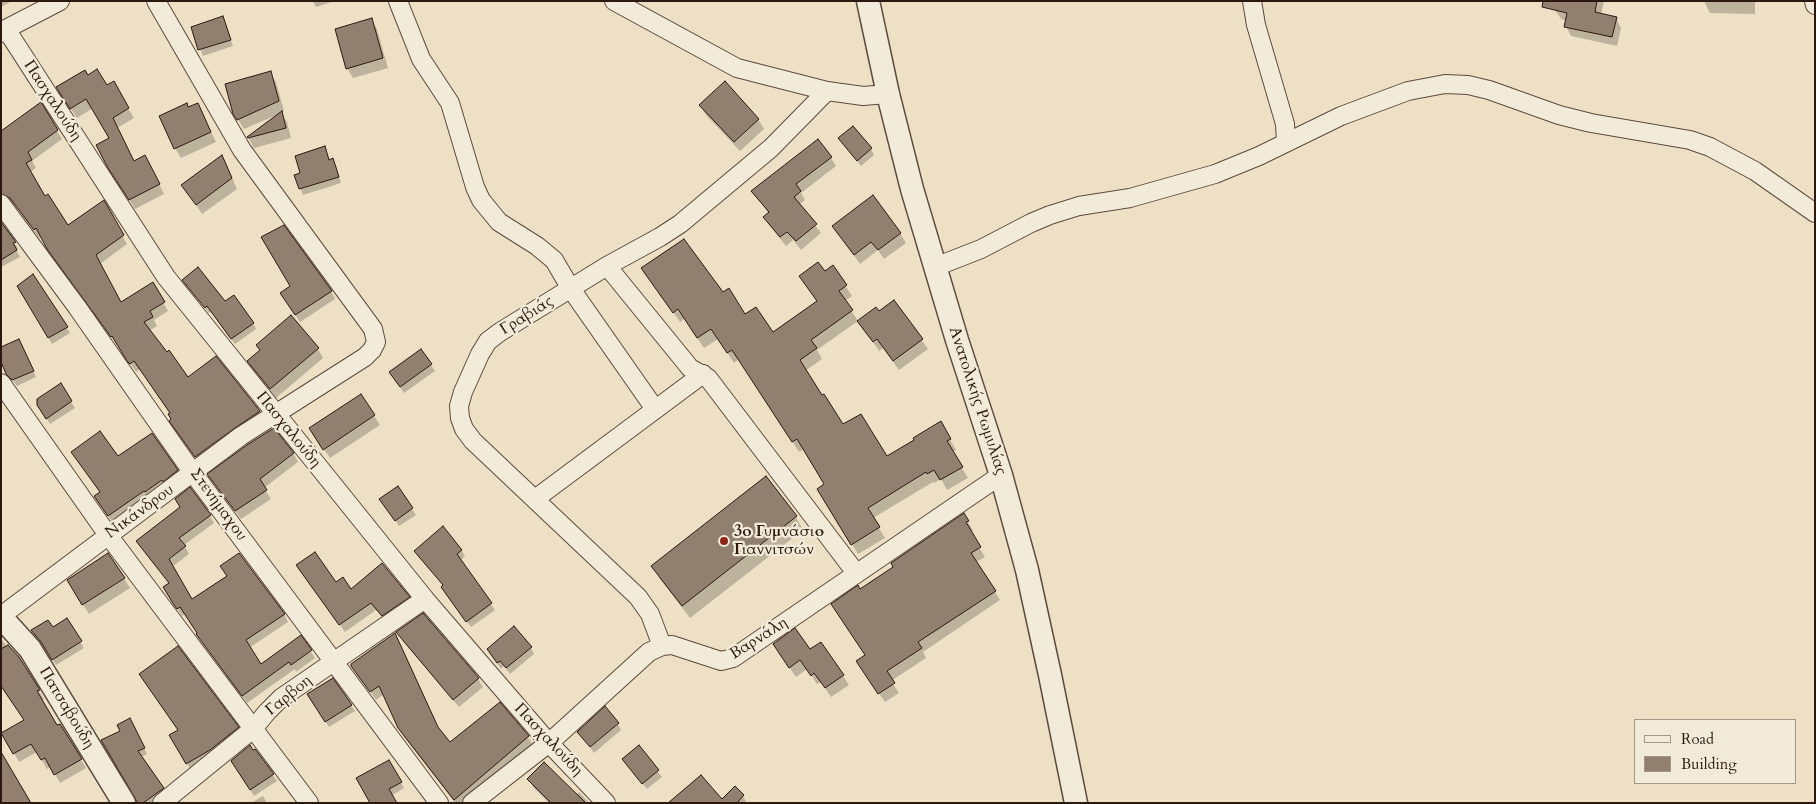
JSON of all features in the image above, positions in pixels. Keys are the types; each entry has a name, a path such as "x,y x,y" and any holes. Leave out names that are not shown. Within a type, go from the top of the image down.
{"street":[{"path":"4,31 60,1"},
{"name":"Νικάνδρου","path":"1,617 241,436 365,357 372,350 376,342 373,329 242,150 156,1"},
{"path":"398,1 421,59 450,103 475,187 481,200 499,222 547,253 560,269 571,289 655,410"},
{"path":"614,1 737,68 827,91 863,96 888,94"},
{"name":"Ανατολικής Ρωμυλίας","path":"868,1 888,94 912,189 1001,475 1027,570 1076,803"},
{"path":"1252,1 1256,25 1284,124 1286,142"},
{"path":"1814,1 1815,5"},
{"name":"Πασχαλούδη","path":"4,31 166,277 425,599 549,742 606,803"},
{"path":"935,267 975,252 1030,223 1050,215 1079,206 1130,198 1215,174 1258,156 1341,116 1408,91 1445,84 1489,90 1560,115 1591,123 1690,140 1710,147 1755,171 1815,213"},
{"name":"Γραβιάς","path":"662,646 650,614 638,597 473,441 464,429 460,418 459,406 463,392 488,341 607,266 660,237 688,218 771,148 827,91"},
{"name":"Στενήμαχου","path":"1,204 77,307 193,473 438,803"},
{"path":"607,266 690,368 708,378 856,573"},
{"path":"535,499 702,374"},
{"path":"1,383 108,535 309,803"},
{"name":"Βαρνάλη","path":"662,646 672,645 721,660 727,660 812,606 856,573 1001,475"},
{"name":"Γαρβοη","path":"162,803 254,729 281,698 425,599"},
{"name":"Πατσαβούδη","path":"1,617 30,649 124,803"},
{"path":"472,803 549,742 648,652 662,646"}],"building":[{"path":"1543,1 1597,1 1595,12 1617,17 1612,37 1564,27 1567,13 1542,7"},
{"path":"223,16 231,40 198,50 191,27"},
{"path":"372,18 383,58 346,69 335,29"},
{"path":"97,69 107,85 114,81 129,108 113,118 134,161 145,155 160,184 129,200 108,168 96,145 109,138 86,99 70,109 56,87 85,70 88,75"},
{"path":"271,71 279,101 237,120 233,114 225,84"},
{"path":"725,81 759,119 734,142 699,105"},
{"path":"41,102 58,130 28,152 32,160 26,163 45,196 48,194 68,225 104,200 124,235 96,255 121,302 153,282 165,302 150,311 153,317 144,322 167,352 169,350 188,377 216,356 260,411 195,457 169,421 171,419 168,414 170,413 134,361 130,364 127,361 112,336 47,249 36,228 34,230 10,198 1,194 1,131"},
{"path":"187,103 188,107 198,103 211,132 174,149 159,116"},
{"path":"282,111 286,128 247,137"},
{"path":"853,126 872,148 857,161 838,138"},
{"path":"818,139 832,157 796,184 801,191 794,197 817,224 796,241 787,232 780,237 763,217 769,212 751,191"},
{"path":"325,146 329,160 333,158 339,177 299,189 294,175 300,173 295,156"},
{"path":"222,155 232,178 196,205 181,185"},
{"path":"873,195 901,233 878,250 871,242 854,255 832,226"},
{"path":"1,222 16,242 13,243 17,250 1,260"},
{"path":"284,225 332,291 295,315 280,293 290,286 261,237"},
{"path":"684,239 723,292 729,288 745,314 756,307 773,332 817,301 799,276 818,262 825,271 833,265 847,285 839,291 853,310 811,340 817,348 800,360 822,395 824,394 843,424 861,414 887,456 941,421 951,439 947,441 963,467 940,480 934,470 927,474 926,472 868,508 880,527 851,545 817,489 824,484 797,439 792,442 732,350 727,353 711,329 697,338 678,309 673,313 641,268"},
{"path":"198,267 225,301 234,295 254,323 231,339 207,306 205,308 182,280"},
{"path":"33,274 68,327 48,338 17,286"},
{"path":"894,300 923,339 893,361 877,339 873,342 857,321 876,307 879,311"},
{"path":"291,315 319,348 270,389 247,361 260,350 256,345"},
{"path":"19,339 34,371 12,380 6,374 1,362 1,347"},
{"path":"421,349 432,364 400,387 389,372"},
{"path":"61,383 72,401 46,419 37,405 37,399"},
{"path":"361,394 375,415 323,450 309,428"},
{"path":"274,428 294,453 260,479 267,490 235,511 207,474"},
{"path":"100,431 118,456 152,433 178,470 163,482 162,480 144,491 108,516 94,496 100,492 71,452"},
{"name":"3ο Γυμνάσιο Γιαννιτσών","path":"766,476 797,516 682,606 651,566"},
{"path":"398,486 413,508 395,521 379,499"},
{"path":"190,487 211,515 179,538 186,546 169,559 192,599 227,576 220,566 239,553 285,614 246,640 261,664 301,635 312,650 291,665 289,662 242,696 196,634 180,607 177,609 174,605 163,587 169,583 136,541 180,507 175,499"},
{"path":"964,513 969,521 966,522 981,547 971,553 996,591 918,642 922,648 887,671 895,683 878,694 856,661 865,655 831,604 858,585 860,589 893,567 891,563"},
{"path":"443,526 462,550 457,554 492,603 466,622 441,587 443,585 414,551"},
{"path":"315,552 336,582 343,577 351,589 382,563 410,597 382,616 371,603 339,625 296,565"},
{"path":"108,553 125,578 82,605 67,580"},
{"path":"423,613 479,678 453,700 396,632"},
{"path":"67,618 82,641 52,660 31,630 48,620 53,627"},
{"path":"514,626 532,647 506,668 500,661 497,663 487,649"},
{"path":"795,628 810,649 821,642 844,675 825,688 814,673 811,676 800,660 789,668 773,644"},
{"path":"395,633 438,727 450,742 500,702 529,736 454,800 398,728 379,686 370,692 351,666 351,664"},
{"path":"8,645 19,657 40,690 37,691 57,725 60,724 82,759 54,775 45,758 41,760 31,744 13,754 1,733 24,720 1,686 1,649"},
{"path":"178,646 239,727 210,750 186,764 169,735 178,730 139,674"},
{"path":"333,678 352,705 325,722 307,694"},
{"path":"605,706 619,723 590,747 577,732"},
{"path":"130,718 145,748 138,751 164,788 143,803 138,803 136,800 101,740 120,731 117,725"},
{"path":"250,745 274,774 250,790 231,761"},
{"path":"639,745 659,770 642,784 622,759"},
{"path":"1,752 31,803 1,803"},
{"path":"389,760 402,782 389,789 397,803 370,803 356,778"},
{"path":"544,762 586,803 551,803 527,779"},
{"path":"701,775 722,799 735,786 744,795 737,803 668,803"}],"place":[{"name":"3ο Γυμνάσιο Γιαννιτσών","path":"724,541"}]}
